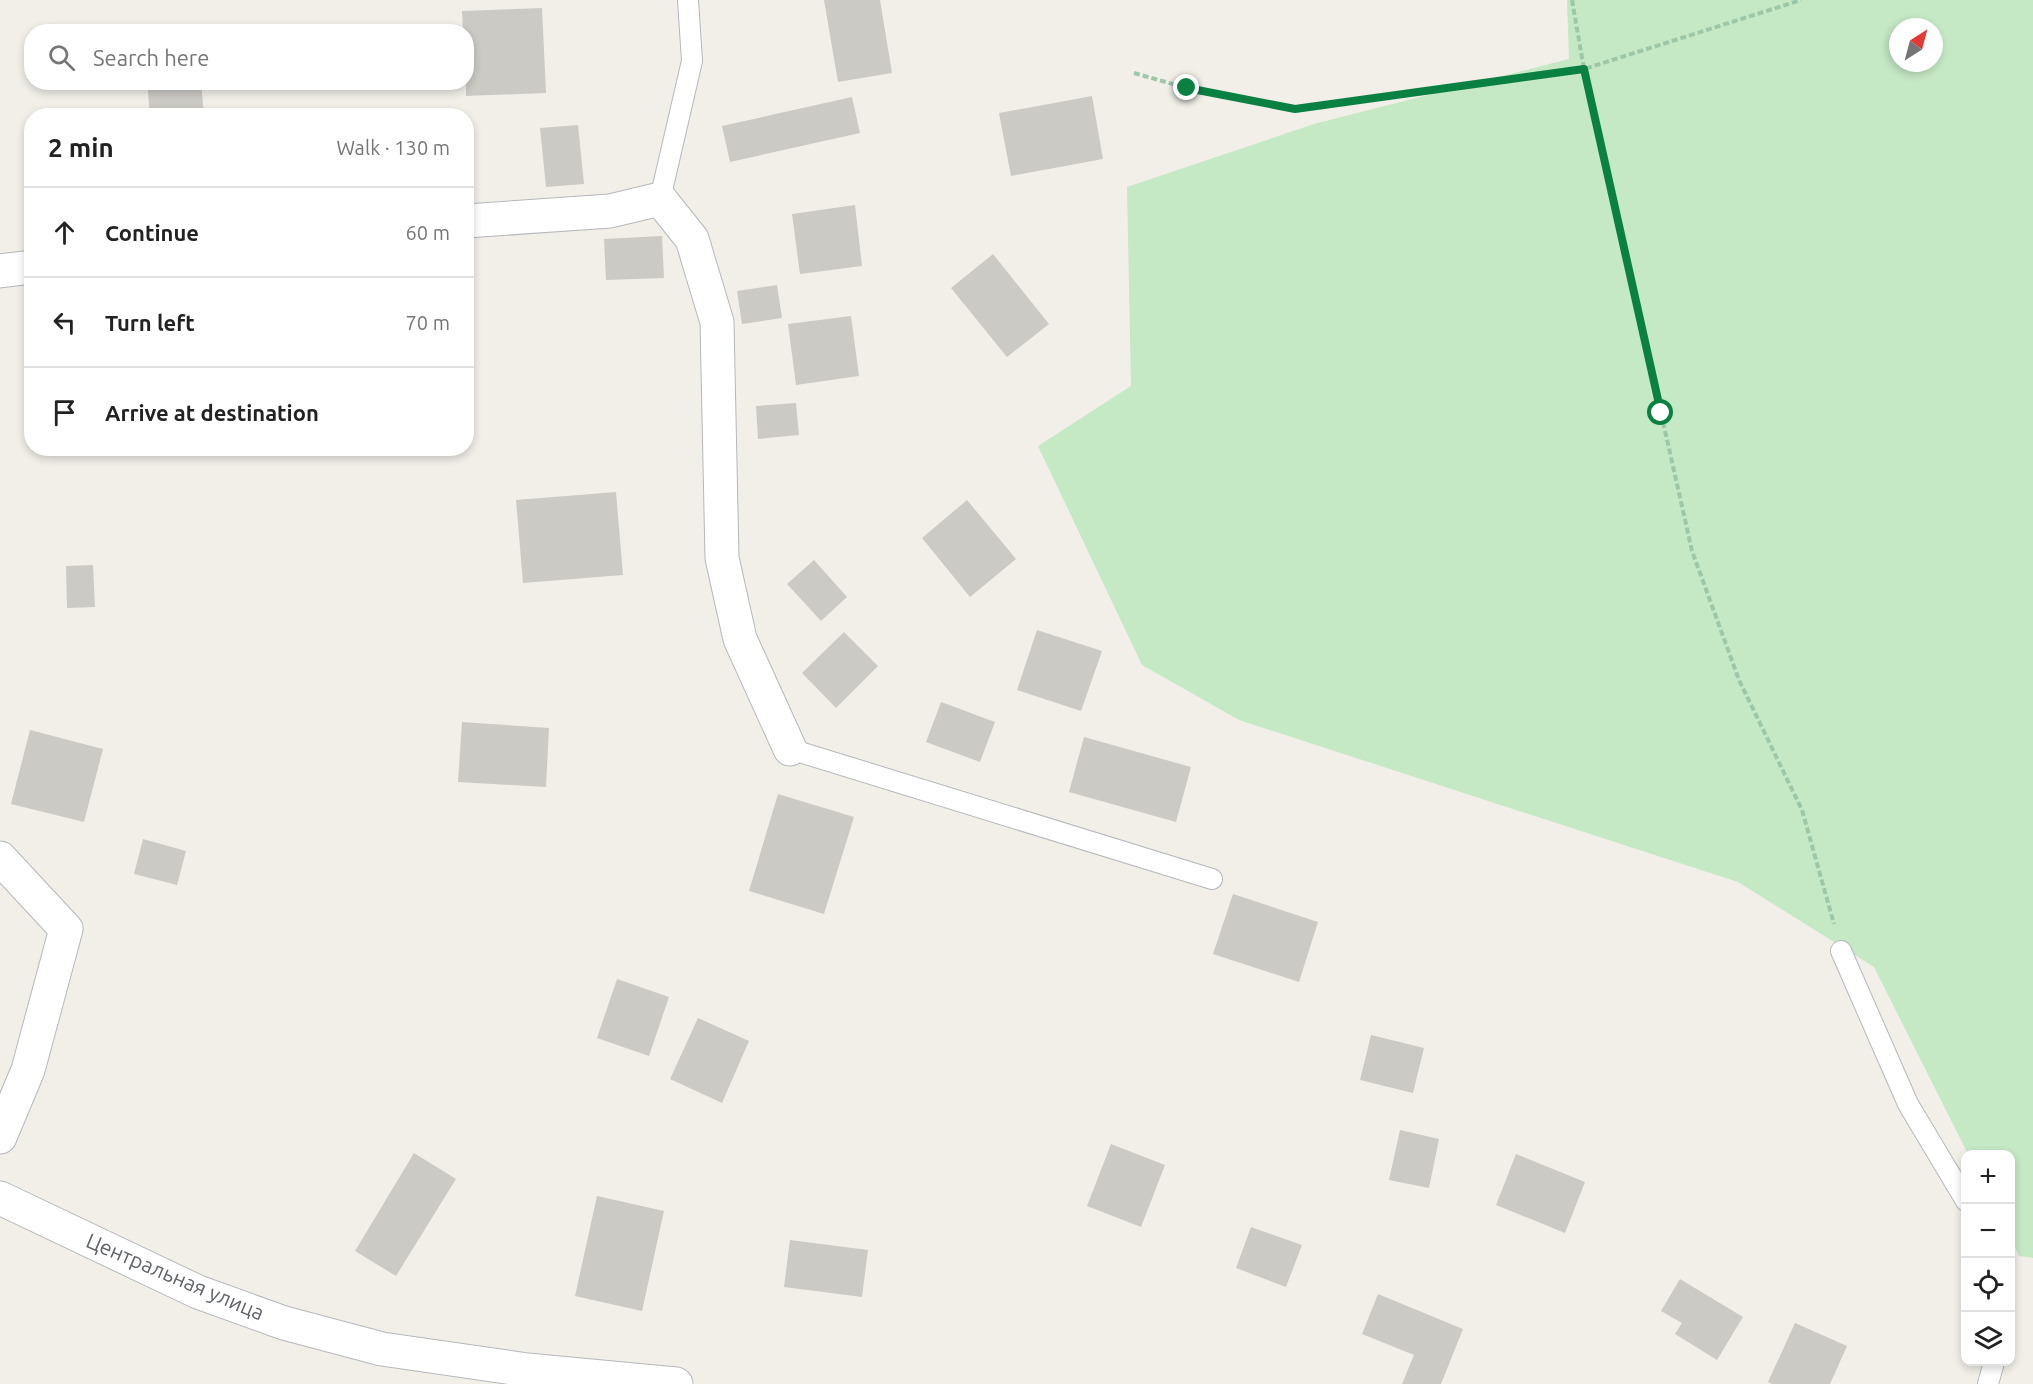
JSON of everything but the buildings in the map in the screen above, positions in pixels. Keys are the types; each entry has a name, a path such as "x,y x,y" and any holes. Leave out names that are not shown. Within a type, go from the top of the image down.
{"street":[{"path":"474,220 610,211 660,199 692,239 717,322 722,558 741,639 790,749"},
{"path":"0,271 24,268"},
{"path":"0,858 66,929 28,1070 0,1137"},
{"name":"Центральная улица","path":"0,1198 198,1292 284,1323 382,1349 527,1370 676,1384"}],"lane":[{"path":"660,199 692,61 688,0"},
{"path":"790,749 1212,879"},
{"path":"1841,951 1908,1104 1961,1194"},
{"path":"1988,1384 1993,1366"}],"path":[{"path":"1572,0 1584,69 1692,551 1739,680 1802,810 1841,951"},
{"path":"1134,74 1187,88 1295,109 1584,69 1801,0"}],"green space":[{"path":"1567,0 2033,0 2033,1258 2019,1256 2015,1248 2015,1150 1966,1150 1874,967 1738,882 1239,720 1142,665 1038,446 1131,386 1127,187 1314,124 1569,59"}],"route":[{"path":"1187,88 1295,109 1584,69 1661,413"}]}
